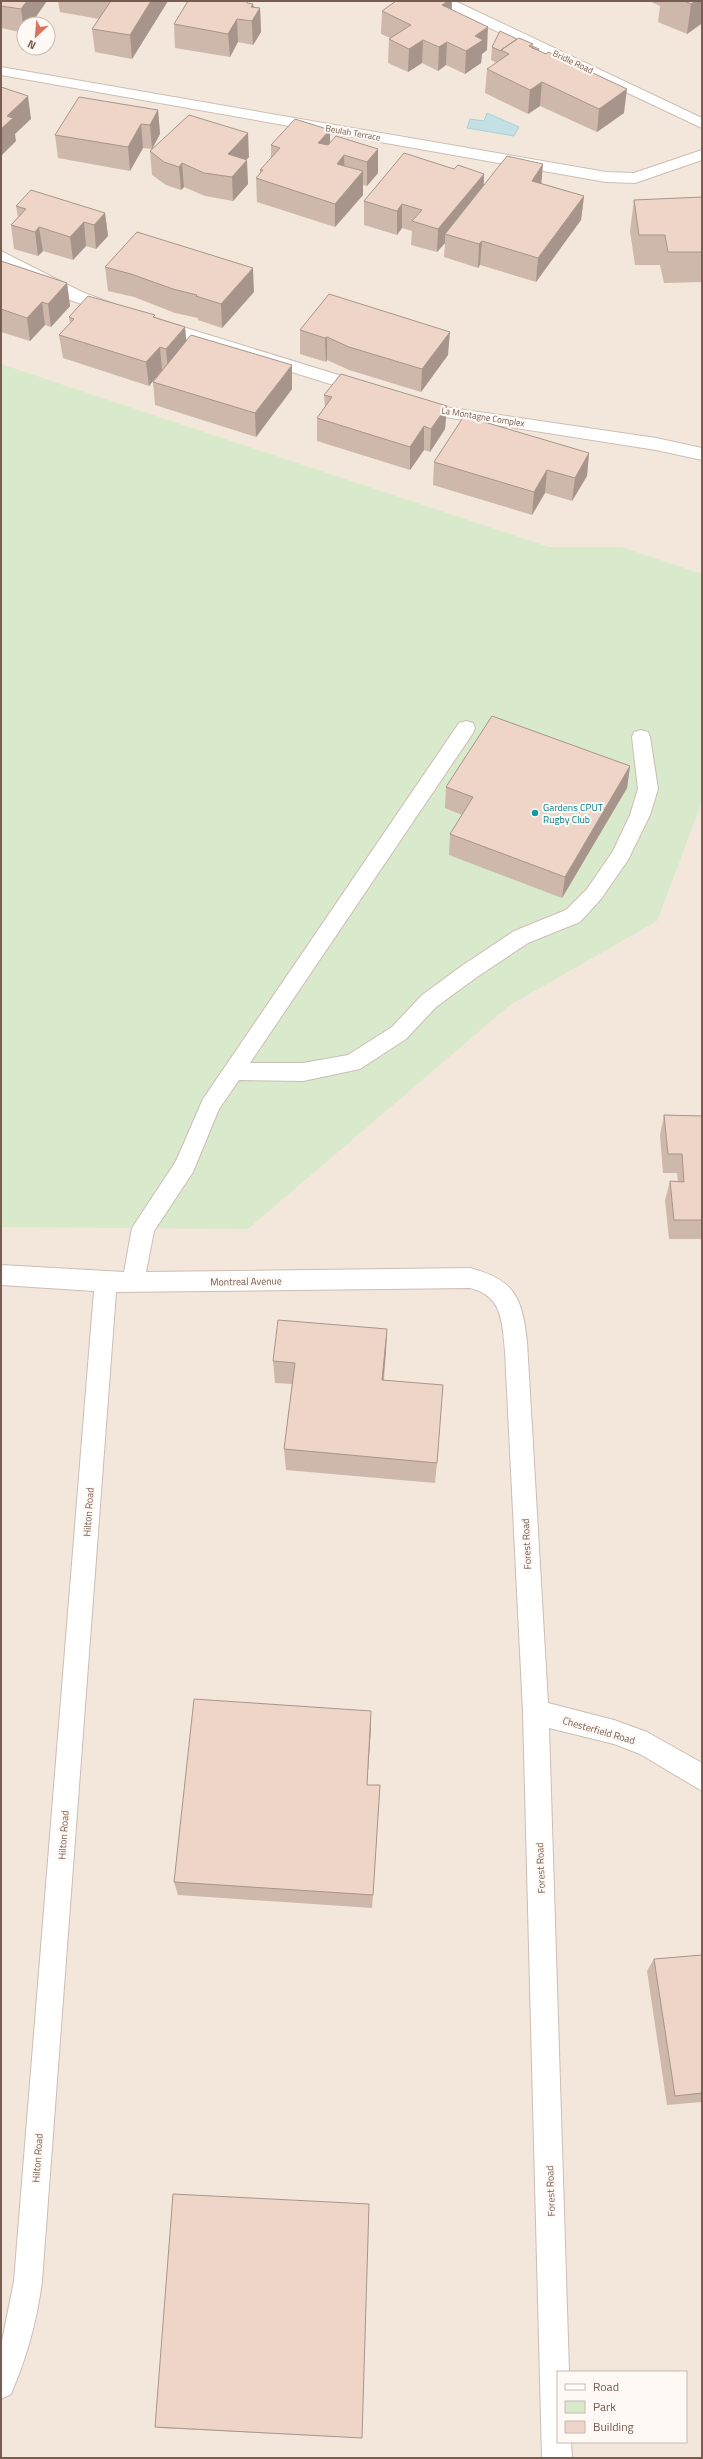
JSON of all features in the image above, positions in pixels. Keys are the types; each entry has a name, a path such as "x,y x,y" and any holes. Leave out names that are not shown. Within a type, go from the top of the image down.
{"street":[{"name":"Bridle Road","path":"444,1 702,124"},
{"name":"Beulah Terrace","path":"1,71 606,177 635,178 702,155"},
{"path":"1,256 76,296 135,317 378,393"},
{"name":"La Montagne Complex","path":"400,400 445,412 656,444 702,454"},
{"path":"133,1282 143,1228 184,1166 210,1105 466,728"},
{"path":"234,1070 303,1072 353,1063 399,1033 429,1001 470,971 521,937 573,916 594,894 621,855 640,815 648,788 641,737"},
{"name":"Montreal Avenue","path":"1,1275 106,1282 470,1278 491,1285"},
{"name":"Hilton Road","path":"1,2384 13,2356 22,2325 28,2281 106,1282"},
{"name":"Forest Road","path":"491,1285 505,1299 513,1321 536,1712 557,2458"},
{"name":"Chesterfield Road","path":"536,1712 614,1732 647,1744 702,1778"}],"shaded area":[{"path":"1,1 702,1 702,2458 1,2458"}],"green space":[{"path":"1,364 549,547 622,547 702,574 702,802 657,921 510,1005 248,1229 1,1227"}],"water":[{"path":"487,113 519,127 514,136 467,128 470,119 484,121"}],"building":[{"path":"1,1 27,1 21,9 1,6"},
{"path":"111,1 151,1 130,35 92,29"},
{"path":"188,1 247,1 247,3 253,4 251,7 260,8 252,21 237,19 228,34 174,24"},
{"path":"396,1 448,1 442,5 488,27 475,36 483,40 466,51 447,42 439,47 423,40 409,49 389,39 411,25 382,11"},
{"path":"684,1 695,1 691,4"},
{"path":"500,31 517,39 501,51 492,47"},
{"path":"519,38 533,44 529,46 546,54 548,52 627,89 599,109 542,82 530,90 487,69 509,54 501,50"},
{"path":"532,46 539,49 532,48"},
{"path":"1,87 28,96 7,116 13,118 1,129"},
{"path":"79,97 158,110 150,125 141,124 128,147 55,135"},
{"path":"189,115 248,133 228,154 247,160 232,177 204,173 182,163 179,167 164,162 150,151"},
{"path":"295,119 330,130 318,143 328,145 336,136 378,149 367,162 344,155 337,164 363,171 335,204 256,178 263,170 260,170 280,148 271,145"},
{"path":"404,153 454,169 458,165 484,174 438,229 412,221 422,210 402,204 397,211 364,201"},
{"path":"507,156 543,164 532,181 584,196 538,258 482,241 479,244 445,234"},
{"path":"31,190 105,213 94,225 84,222 70,237 39,227 35,232 11,225 26,209 16,206"},
{"path":"702,197 702,252 668,252 665,235 639,235 634,200"},
{"path":"137,232 253,268 221,304 196,296 197,295 173,289 131,274 105,267"},
{"path":"1,261 67,283 48,304 42,302 27,318 1,309"},
{"path":"329,294 450,332 422,369 349,347 327,337 325,338 300,330"},
{"path":"88,296 155,315 153,317 185,327 166,349 160,347 146,362 59,335 74,319 69,317"},
{"path":"191,335 292,365 255,413 153,382"},
{"path":"341,374 447,406 431,429 424,426 410,447 317,418 332,397 324,395"},
{"path":"464,416 589,453 575,478 547,470 534,492 434,462"},
{"name":"Gardens CPUT Rugby Club","path":"492,716 630,766 565,877 450,834 473,797 446,787"},
{"path":"664,1115 702,1116 702,1220 674,1220 670,1181 684,1182 682,1154 668,1154"},
{"path":"278,1320 387,1329 382,1380 443,1385 437,1463 284,1449 295,1363 273,1361"},
{"path":"194,1699 371,1711 367,1785 380,1785 373,1895 174,1882"},
{"path":"702,1955 702,2093 675,2096 654,1959"},
{"path":"173,2194 369,2204 362,2438 155,2427"}],"place":[{"name":"Gardens CPUT Rugby Club","path":"535,813"}]}
